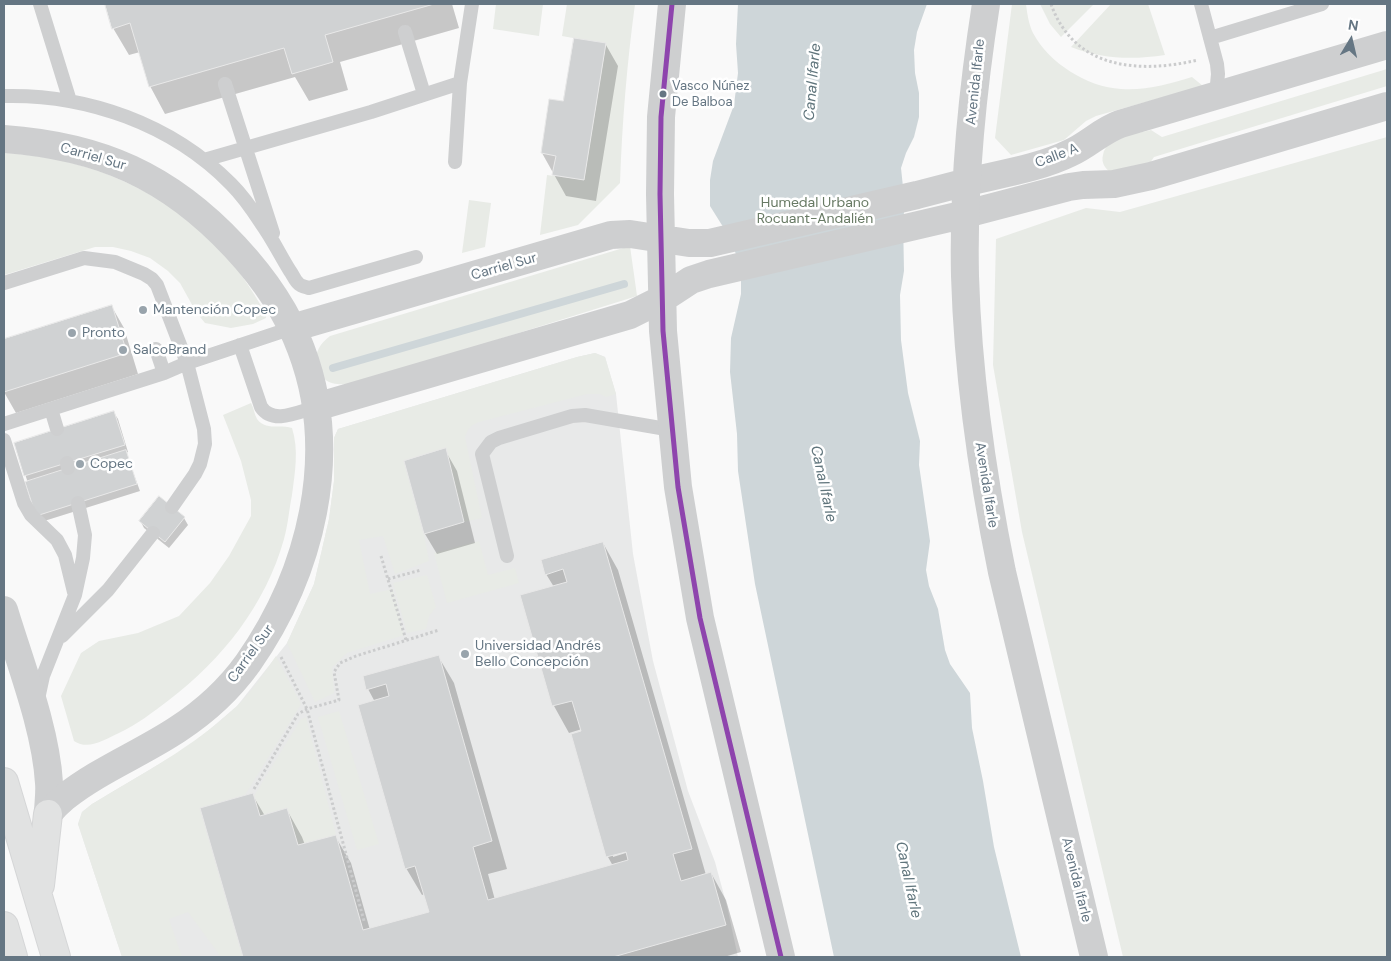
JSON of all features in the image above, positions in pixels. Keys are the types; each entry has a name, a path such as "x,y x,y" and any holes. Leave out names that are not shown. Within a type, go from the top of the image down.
{"main road":[{"path":"4,782 56,957"},
{"path":"39,899 48,814"},
{"path":"4,926 13,957"}],"street":[{"path":"672,4 660,117 663,331 672,430 687,544 700,618 781,957"},
{"name":"Avenida Ifarle","path":"986,4 971,120 967,182 965,276 972,386 989,511 1004,582 1094,957"},
{"name":"Calle A","path":"719,240 917,195 1058,158 1069,154 1108,128 1387,45"},
{"path":"316,407 630,315 662,299 691,280 719,272 966,214 1069,187 1126,183 1387,106"},
{"name":"Carriel Sur","path":"4,139 47,144 106,158 152,178 198,210 221,232 261,278 292,328 307,365 316,407 318,466 316,497 311,526 293,584 266,638 246,666 224,691 202,711 179,729 64,797 48,814"},
{"path":"1087,143 1085,154 1087,166 1097,184"},
{"name":"Carriel Sur","path":"292,328 611,235 630,234 689,243 719,240"},
{"path":"4,610 37,717 48,767 48,814"}],"lane":[{"path":"40,4 70,100"},
{"path":"455,162 460,83 472,4"},
{"path":"1201,4 1218,74 1216,95"},
{"path":"1210,38 1322,4"},
{"path":"405,32 424,94"},
{"path":"204,160 371,112 460,83"},
{"path":"224,84 281,256"},
{"path":"4,96 70,100 104,109 156,130 189,149 231,184 246,201 267,231 298,283 309,288 416,257"},
{"path":"4,283 84,258 114,262 152,279 161,292 186,363 204,429 205,444 200,464 172,507"},
{"path":"4,424 164,373 186,363 292,328"},
{"path":"240,345 261,407 265,413 282,417 316,407"},
{"path":"156,349 164,373"},
{"path":"51,409 56,430"},
{"path":"507,556 482,454 492,442 499,438 572,416 585,415 672,430"},
{"path":"4,440 24,503 31,515 57,540 65,554 75,595"},
{"path":"37,717 38,696 42,676 75,595 83,558 85,536 78,503"},
{"path":"58,640 108,590 153,533"}],"path":[{"path":"1050,4 1062,28 1071,40 1100,58 1117,64 1148,68 1171,66 1215,56"},
{"path":"381,556 406,640"},
{"path":"388,579 421,570"},
{"path":"254,789 298,714 307,709 339,700 334,672 340,663 356,656 439,630"},
{"path":"266,638 279,652 307,709 364,921"}],"shaded area":[{"path":"496,4 543,4 539,36 493,29"},
{"path":"567,4 635,4 625,93 620,183 578,225 540,235 547,175 584,180 606,44 562,36"},
{"path":"1012,4 1026,4 1033,33 1049,54 1070,72 1095,84 1121,89 1139,89 1192,77 1203,86 1096,116 1086,121 1064,140 1011,155 995,138"},
{"path":"1040,4 1094,4 1061,37 1050,24"},
{"path":"1111,4 1148,4 1165,55 1141,58 1117,57 1094,54 1071,47"},
{"path":"1387,69 1387,86 1154,157 1148,166 1111,173 1103,163 1105,149 1115,140 1122,137 1151,130 1162,137"},
{"path":"1387,137 1387,957 1123,957 1022,532 993,365 996,239 1086,208 1120,212"},
{"path":"4,153 64,161 120,179 147,192 196,226 225,254 249,286 265,312 266,318 253,324 231,328 205,323 196,312 180,283 168,271 150,258 113,247 95,247 4,275"},
{"path":"469,200 491,203 485,247 462,253"},
{"path":"630,246 637,296 362,382 343,384 328,382 320,373 316,360 317,352 323,342 330,336"},
{"name":"Universidad Andrés Bello Concepción","path":"595,353 605,357 616,394 633,554 653,661 688,791 715,862 738,957 122,957 78,824 82,812 92,804 186,748 203,735 237,706 287,643 314,584 329,519 334,481 334,438 338,429"},
{"path":"595,353 605,357 616,394 606,397 600,394 587,394 479,422 469,429 465,437 482,518 464,522 446,449 404,461 424,534 429,561 395,574 383,536 359,540 370,594 393,589 404,635 347,653 332,667 334,693 315,702 287,643 314,584 329,519 334,481 334,438 338,429"},
{"path":"251,403 257,419 261,423 269,426 292,428 296,453 287,528 276,563 266,586 240,629 224,649 207,667 169,700 133,726 103,741 85,745 74,741 61,696 81,653 99,641 138,633 179,616 210,583 229,556 251,516 251,500 241,461 223,415"},
{"path":"479,541 488,575 515,568 519,583 447,603 434,553"},
{"path":"427,575 436,607 429,616 426,629 407,633 393,583"},
{"path":"276,656 301,704 245,795 200,808 243,957 221,957 188,912 169,919 182,957 122,957 78,824 82,812 185,747 220,721 247,696"},
{"path":"339,711 379,844 357,850 318,717"},
{"path":"306,717 336,835 298,845 287,808 260,816 254,796 301,719"}],"water":[{"name":"Humedal Urbano Rocuant-Andalién","path":"738,4 927,4 917,32 914,50 915,73 919,93 919,117 914,137 901,168 905,206 903,219 904,271 900,295 901,340 908,393 920,441 919,465 930,541 926,570 929,586 938,609 945,650 950,664 970,693 972,728 994,847 1021,957 834,957 755,584 738,471 737,434 730,372 731,338 741,294 741,276 730,238 710,206 710,180 713,161 734,105 738,73 736,44"}],"building":[{"path":"105,4 434,4 325,35 333,62 292,74 284,48 149,87 130,23 112,29"},
{"path":"574,38 606,43 584,180 552,175 556,156 541,153 549,99 563,101"},
{"path":"112,305 127,353 4,392 4,339"},
{"path":"114,411 125,445 24,476 14,443"},
{"path":"446,448 464,522 424,534 404,461"},
{"path":"126,450 137,484 36,516 25,482"},
{"path":"159,496 185,517 165,542 139,521"},
{"path":"603,542 692,849 673,854 681,881 711,872 726,925 613,957 243,957 200,808 253,793 260,816 287,808 298,845 336,835 363,930 429,912 415,866 405,869 358,705 389,696 386,684 366,690 363,676 439,655 492,841 473,847 488,900 628,860 626,852 606,857 571,734 581,731 572,701 552,706 520,595 567,582 563,569 545,575 541,560"}],"waterway":[{"path":"333,368 624,284"}],"transit line":[{"path":"672,4 661,117 660,194 663,331 678,487 700,618 781,957"}],"place":[{"name":"Vasco Núñez De Balboa","path":"663,94"},
{"name":"Mantención Copec","path":"143,310"},
{"name":"Pronto","path":"72,333"},
{"name":"SalcoBrand","path":"123,350"},
{"name":"Copec","path":"80,464"},
{"name":"Universidad Andrés Bello Concepción","path":"465,654"}],"water label":[{"name":"Canal Ifarle","path":"813,82"},
{"name":"Canal Ifarle","path":"823,484"},
{"name":"Canal Ifarle","path":"908,880"}]}
